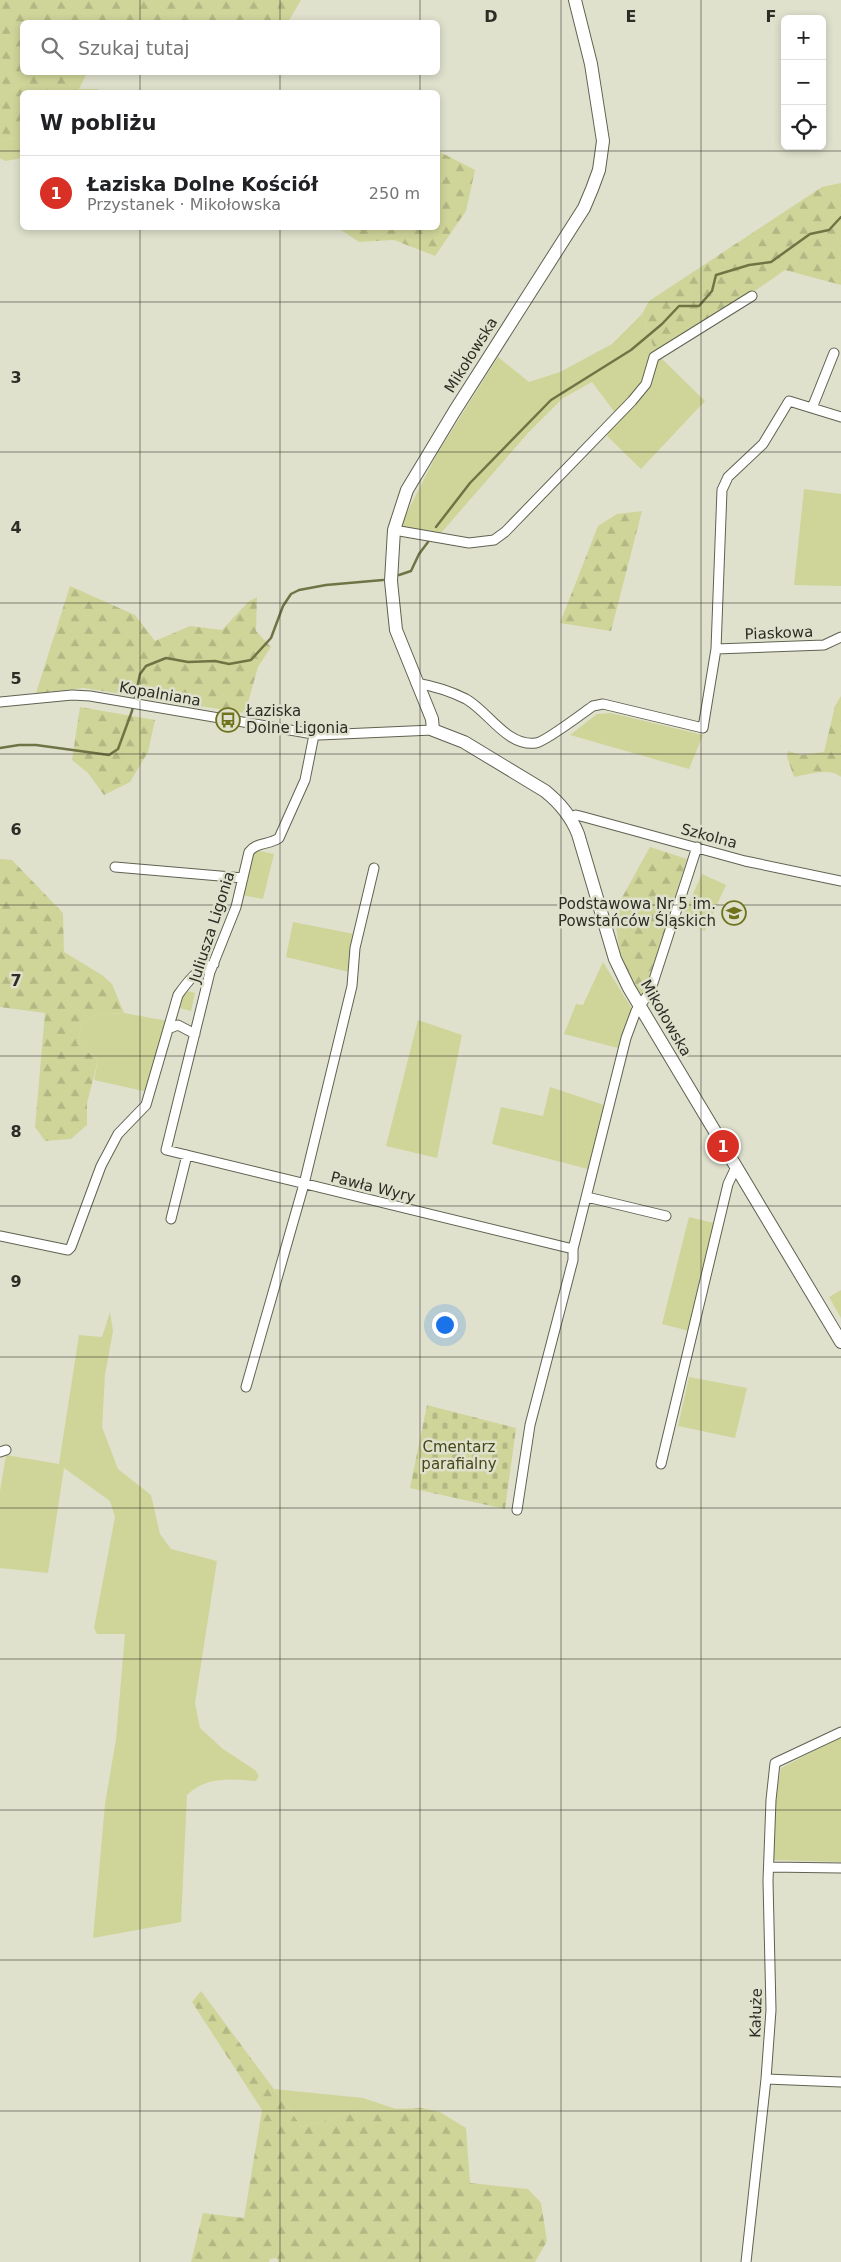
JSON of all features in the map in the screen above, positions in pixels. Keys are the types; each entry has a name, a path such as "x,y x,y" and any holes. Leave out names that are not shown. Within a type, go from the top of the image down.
{"street":[{"name":"Mikołowska","path":"576,0 591,64 603,141 599,170 584,208 454,412 407,490 394,530 391,581 394,622 416,683 432,719 433,730 455,737 545,792 557,801 570,817 578,834 615,958 640,1007 841,1342"},
{"path":"394,530 470,543 494,540 505,532 632,401 646,384 654,357 752,296"},
{"path":"812,408 834,353"},
{"path":"416,683 438,686 468,700 514,739 525,743 538,744 593,706 603,704 703,728 716,649 722,490 728,477 763,444 789,401 841,417"},
{"name":"Piaskowa","path":"716,649 824,645 841,637"},
{"name":"Kopalniana","path":"0,702 72,695 121,701 314,735 433,730"},
{"name":"Juliusza Ligonia","path":"166,1150 214,964 236,907 249,852 254,846 274,842 279,838 305,780 314,735"},
{"name":"Szkolna","path":"570,817 576,815 745,860 841,881"},
{"path":"517,1510 530,1425 573,1260 574,1249 620,1057 632,1020 650,992 697,847"},
{"path":"115,867 243,878"},
{"path":"246,1387 304,1184 352,986 355,948 374,868"},
{"path":"0,1236 68,1250 71,1247 101,1166 118,1134 146,1105 178,995 188,981 203,967 214,964"},
{"path":"168,1029 178,1025 195,1034"},
{"name":"Pawła Wyry","path":"166,1150 574,1249"},
{"path":"171,1219 187,1155"},
{"path":"661,1464 728,1184 736,1167"},
{"path":"587,1197 666,1216"},
{"name":"Kałuże","path":"746,2262 766,2079 771,2010 769,1867 775,1763 841,1732"},
{"path":"769,1867 841,1868"},
{"path":"766,2079 841,2082"}],"green space":[{"path":"0,0 301,0 289,20 20,20 20,75 86,75 79,89 98,90 20,90 20,137 0,140"},
{"path":"20,137 20,158 5,161 0,158 0,140"},
{"path":"440,152 475,170 466,211 435,256 394,240 359,242 341,230 440,230"},
{"path":"841,183 841,285 785,270 660,357 655,352 642,314 649,301 822,187"},
{"path":"642,314 655,352 705,401 641,469 607,436 616,414 592,382 563,398 528,433 441,533 400,526 437,454 498,357 529,382 560,372 612,344"},
{"path":"804,489 841,494 841,586 794,585"},
{"path":"642,511 611,631 560,623 598,526 617,514"},
{"path":"70,586 135,615 155,641 190,626 222,630 248,602 257,597 256,631 271,647 258,667 245,713 84,688 36,693"},
{"path":"841,696 841,777 831,772 825,772 794,777 787,757 788,751 801,755 824,752 835,706"},
{"path":"80,707 155,720 148,752 130,782 104,795 88,773 72,760"},
{"path":"611,713 703,735 689,769 570,735 597,714"},
{"path":"650,847 687,859 644,995 638,994 620,955 614,912"},
{"path":"255,850 274,854 263,899 242,895 250,855"},
{"path":"0,859 12,860 63,913 64,952 102,975 112,984 124,1013 95,1015 82,1024 77,1044 98,1060 87,1103 87,1125 71,1139 45,1141 35,1127 45,1013 0,1007"},
{"path":"702,874 726,885 705,931 681,920"},
{"path":"293,922 354,934 349,972 286,957"},
{"path":"603,962 632,1009 618,1048 564,1034 576,1004 583,1005"},
{"path":"184,990 195,993 191,1011 179,1008"},
{"path":"124,1013 168,1021 148,1092 94,1080 98,1060 77,1044 82,1024 95,1015"},
{"path":"418,1020 462,1035 437,1158 386,1146"},
{"path":"550,1087 604,1105 588,1169 492,1144 501,1107 543,1116"},
{"path":"689,1217 714,1223 689,1331 662,1324"},
{"path":"841,1290 841,1318 829,1297"},
{"path":"110,1312 113,1331 105,1375 102,1427 118,1469 151,1495 160,1534 171,1549 217,1561 195,1703 200,1728 223,1749 255,1770 259,1776 256,1781 220,1780 211,1782 187,1795 181,1922 93,1938 105,1804 116,1739 125,1634 97,1634 94,1628 115,1517 110,1501 64,1468 48,1573 0,1568 0,1491 6,1455 59,1464 79,1335 102,1337"},
{"path":"689,1377 747,1388 735,1438 678,1426"},
{"name":"Cmentarz parafialny","path":"427,1405 516,1428 505,1509 410,1488"},
{"path":"841,1737 841,1862 773,1860 775,1802 781,1768"},
{"path":"201,1991 302,2127 364,2110 422,2108 440,2112 466,2128 470,2183 528,2189 541,2203 547,2241 535,2262 278,2262 277,2258 270,2259 269,2262 191,2262 203,2213 244,2218 262,2110 192,2002"},
{"path":"274,2089 363,2098 396,2109 364,2110 302,2127"}],"waterway":[{"path":"436,527 470,483 551,400 631,350 662,324 679,306 699,306 712,291 716,275 749,265 771,262 810,234 829,230 841,217"},
{"path":"399,575 411,571 419,554 428,542"},
{"path":"0,748 36,745 109,755 118,749 132,711 140,674 146,666 166,658 188,662 215,661 229,664 251,660 271,638 283,606 291,594 299,590 326,585 383,580"}],"place":[{"name":"Łaziska Dolne Ligonia","path":"228,720"},
{"name":"Podstawowa Nr 5 im. Powstańców Śląskich","path":"734,913"},
{"name":"Łaziska Dolne Kościół","path":"723,1146"}]}
